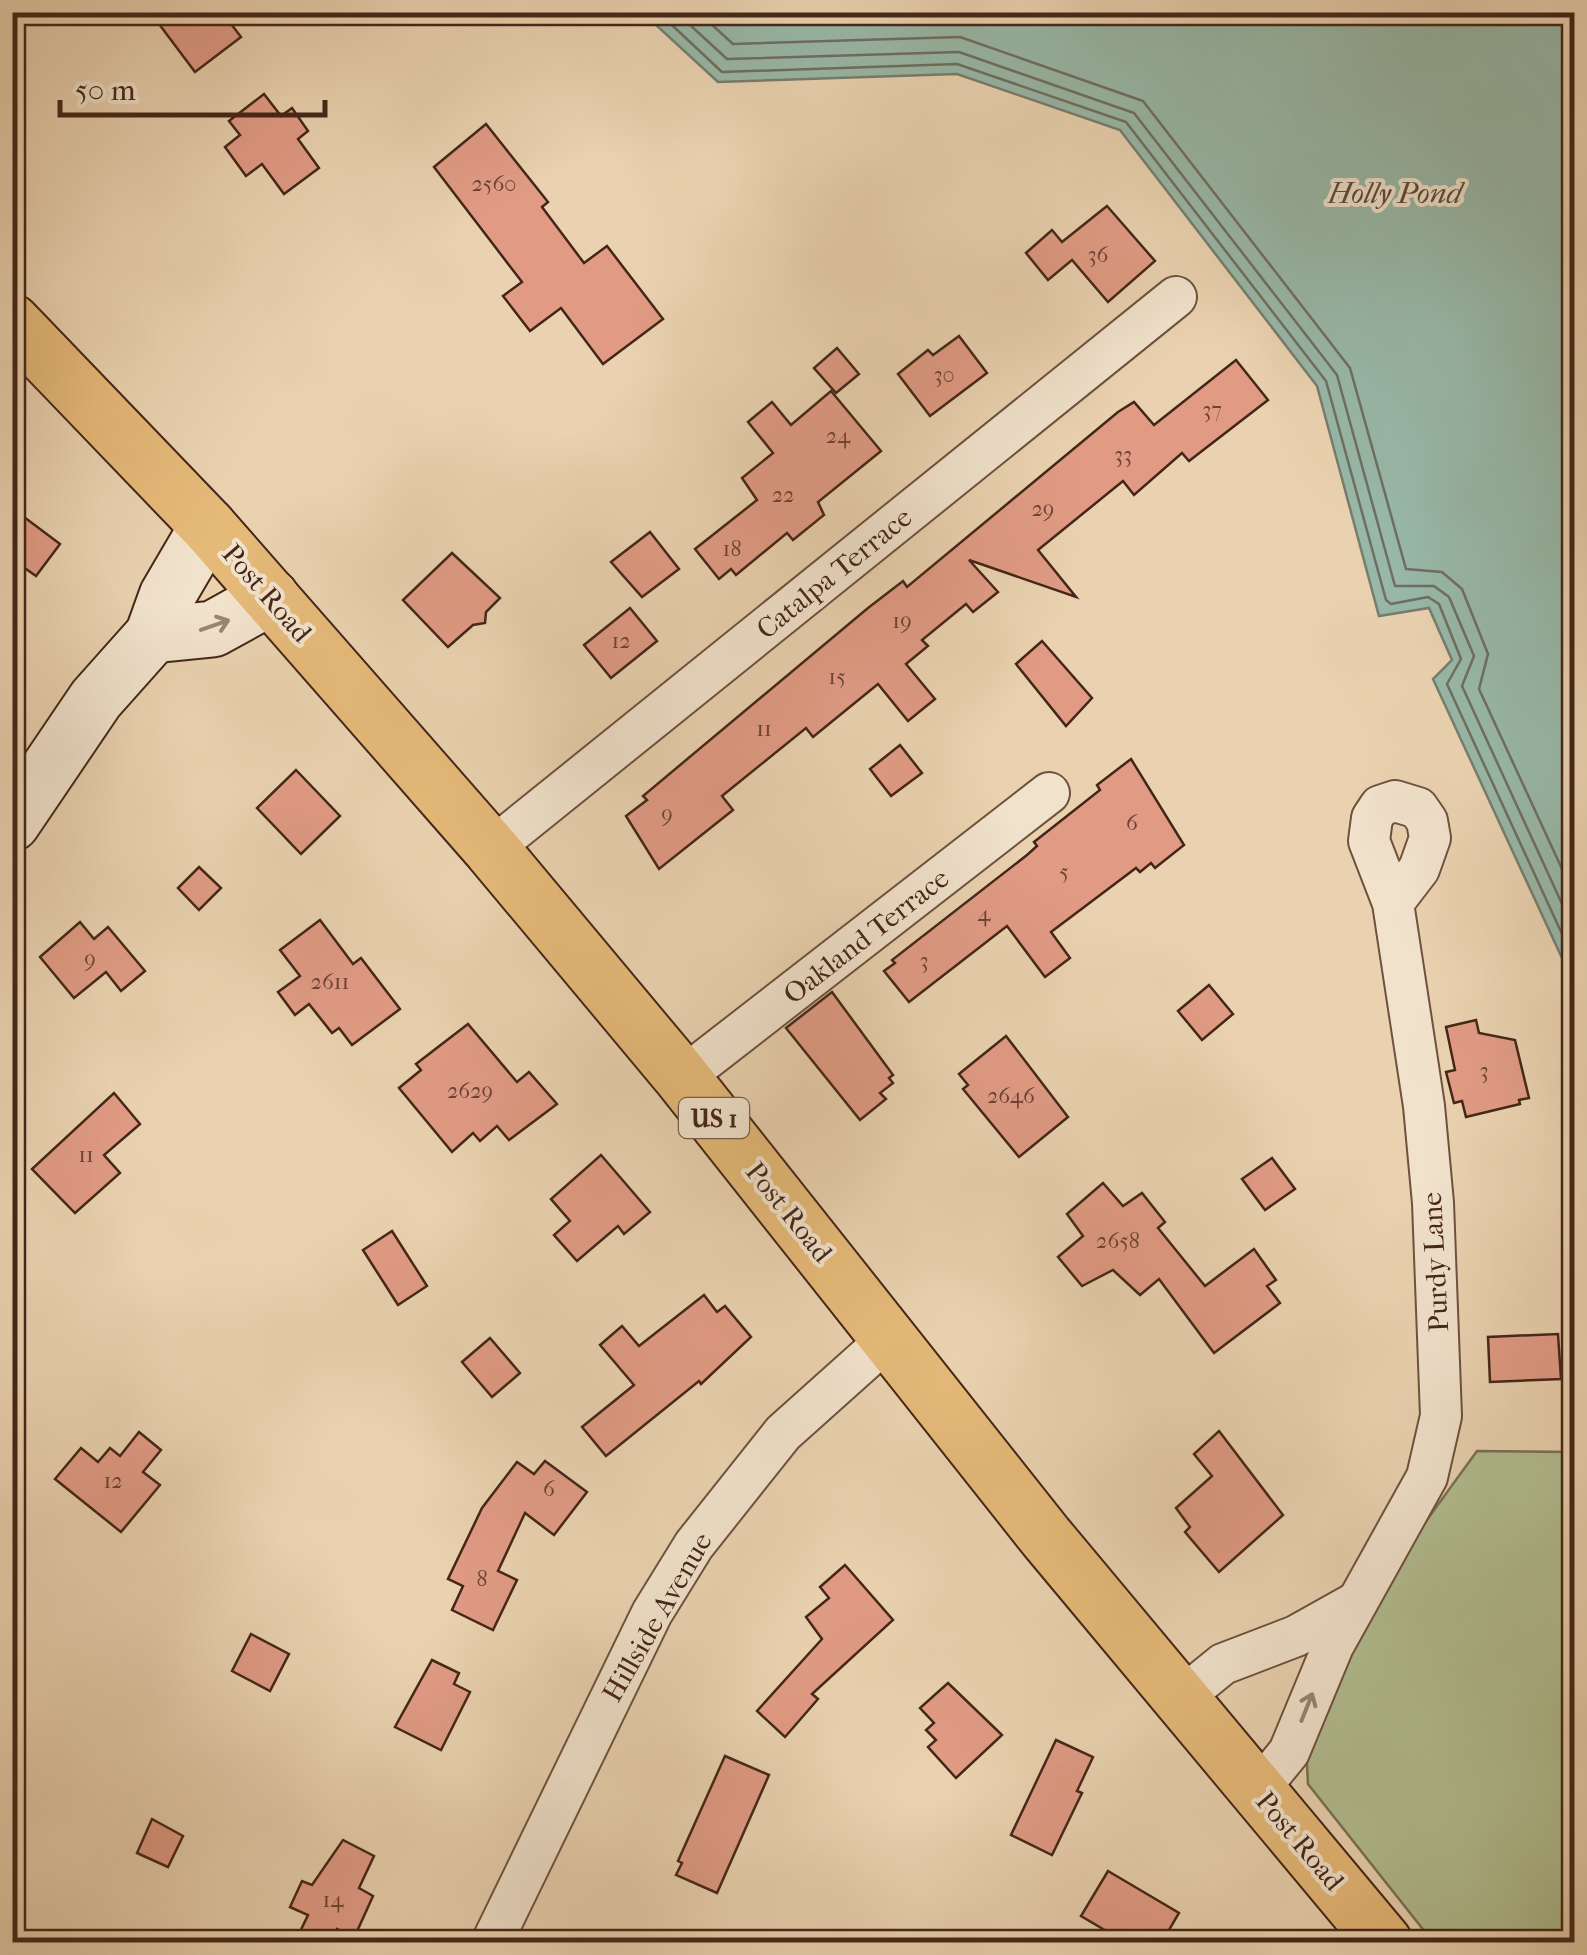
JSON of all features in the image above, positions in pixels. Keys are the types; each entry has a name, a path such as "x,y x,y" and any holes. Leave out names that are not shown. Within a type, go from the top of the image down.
{"main road":[{"name":"Post Road","path":"12,322 208,526 491,849 682,1078 1180,1699 1384,1942"},
{"path":"12,823 96,699 153,635 166,596 208,526"},
{"path":"153,635 214,629 271,597"}],"street":[{"name":"Catalpa Terrace","path":"491,849 1176,297"},
{"name":"Oakland Terrace","path":"682,1078 1049,794"},
{"name":"Purdy Lane","path":"1258,1790 1289,1752 1355,1603 1427,1478 1441,1416 1431,1184 1394,903"},
{"name":"Hillside Avenue","path":"492,1942 652,1613 694,1546 783,1433 888,1339"},
{"name":"Purdy Lane","path":"1180,1699 1223,1664 1296,1636 1355,1603"}],"shaded area":[{"path":"1477,1451 1574,1452 1574,1942 1433,1942 1308,1784 1306,1745 1352,1623"}],"water":[{"name":"Holly Pond","path":"643,13 1574,13 1574,984 1433,679 1452,660 1429,608 1379,616 1317,386 1120,130 957,74 718,82"}],"building":[{"path":"150,12 222,12 241,37 195,72"},
{"path":"264,94 281,116 292,108 308,131 298,139 319,168 284,194 262,164 246,176 225,147 240,135 229,121"},
{"path":"486,124 548,202 542,207 584,263 607,246 663,319 603,364 561,308 530,331 503,296 522,282 434,167"},
{"path":"1107,206 1155,261 1108,302 1072,260 1048,280 1026,253 1052,230 1062,242"},
{"path":"959,336 987,373 930,416 898,374 928,350 933,355"},
{"path":"837,348 859,374 836,393 814,368"},
{"path":"1236,360 1268,400 1189,461 1182,453 1134,495 1123,481 1038,550 1076,597 969,560 998,592 973,612 966,604 922,640 928,646 906,664 935,699 908,721 878,684 813,737 806,728 722,796 733,810 659,869 626,816 647,800 643,796 868,608 903,581 907,587 1118,412 1134,402 1154,425"},
{"path":"831,391 881,451 818,502 824,515 793,540 787,533 736,575 731,569 719,579 695,549 757,500 742,478 773,453 748,422 772,402 791,425"},
{"path":"12,508 60,544 36,576 12,559"},
{"path":"650,532 679,569 642,597 611,562"},
{"path":"452,553 500,598 486,612 485,623 473,625 448,647 403,600"},
{"path":"630,608 657,641 611,678 584,645"},
{"path":"1042,641 1092,698 1066,726 1016,664"},
{"path":"900,745 922,773 891,796 870,769"},
{"path":"1131,759 1184,845 1155,868 1151,863 1140,872 1136,868 1051,932 1070,958 1045,977 1007,926 909,1002 884,971 895,963 892,960 1027,855 1037,846 1034,842 1100,790 1097,785"},
{"path":"296,770 340,816 301,854 257,808"},
{"path":"199,867 221,888 199,910 178,888"},
{"path":"320,920 353,964 361,958 400,1009 352,1045 339,1028 332,1033 309,1004 295,1015 278,992 300,976 280,950"},
{"path":"80,922 94,939 108,927 145,971 121,991 106,972 74,998 40,957"},
{"path":"1209,985 1233,1014 1202,1040 1178,1011"},
{"path":"832,992 893,1075 889,1078 893,1083 880,1093 886,1099 860,1120 786,1028"},
{"path":"1476,1020 1479,1033 1515,1040 1529,1098 1519,1100 1520,1104 1466,1117 1462,1101 1454,1103 1446,1072 1455,1070 1446,1027"},
{"path":"468,1024 517,1082 529,1072 557,1104 509,1140 497,1126 480,1141 473,1133 452,1152 399,1088 421,1070 416,1064"},
{"path":"1006,1036 1068,1117 1019,1157 963,1089 968,1085 959,1074"},
{"path":"114,1093 140,1124 104,1155 120,1173 75,1213 32,1169"},
{"path":"601,1155 650,1212 624,1234 618,1226 577,1261 554,1235 570,1221 551,1199"},
{"path":"1272,1158 1295,1189 1265,1210 1242,1179"},
{"path":"1103,1183 1123,1206 1142,1193 1165,1222 1158,1228 1205,1286 1254,1249 1276,1280 1267,1286 1280,1303 1214,1353 1159,1279 1140,1295 1113,1270 1082,1286 1058,1257 1083,1236 1067,1214"},
{"path":"392,1231 427,1286 398,1305 363,1250"},
{"path":"704,1295 717,1312 725,1306 751,1337 701,1384 699,1381 606,1456 582,1427 634,1385 600,1345 622,1326 639,1346"},
{"path":"1558,1334 1561,1379 1490,1382 1488,1337"},
{"path":"490,1338 520,1373 492,1397 462,1362"},
{"path":"1219,1431 1283,1515 1219,1572 1185,1532 1190,1527 1176,1508 1212,1476 1194,1454"},
{"path":"139,1432 161,1450 143,1472 160,1485 121,1532 55,1479 81,1448 98,1462 110,1448 120,1456"},
{"path":"545,1461 587,1492 554,1535 525,1513 498,1571 517,1580 493,1630 452,1610 463,1586 448,1579 482,1508 517,1462 534,1474"},
{"path":"845,1565 893,1620 812,1694 818,1699 785,1737 757,1711 822,1639 806,1617 829,1598 820,1587"},
{"path":"251,1634 289,1654 270,1691 232,1671"},
{"path":"432,1660 459,1673 454,1684 470,1692 441,1750 395,1727"},
{"path":"948,1683 1002,1735 956,1778 928,1747 936,1740 926,1730 934,1723 920,1708"},
{"path":"1056,1740 1093,1757 1077,1791 1082,1793 1052,1855 1011,1835"},
{"path":"725,1756 769,1775 717,1893 676,1875 682,1863 678,1861"},
{"path":"152,1819 183,1836 168,1867 137,1853"},
{"path":"343,1840 374,1856 359,1888 373,1896 354,1938 337,1929 330,1942 295,1942 308,1915 290,1907 302,1881 312,1885"},
{"path":"1108,1871 1179,1913 1162,1942 1125,1942 1081,1916"}]}
